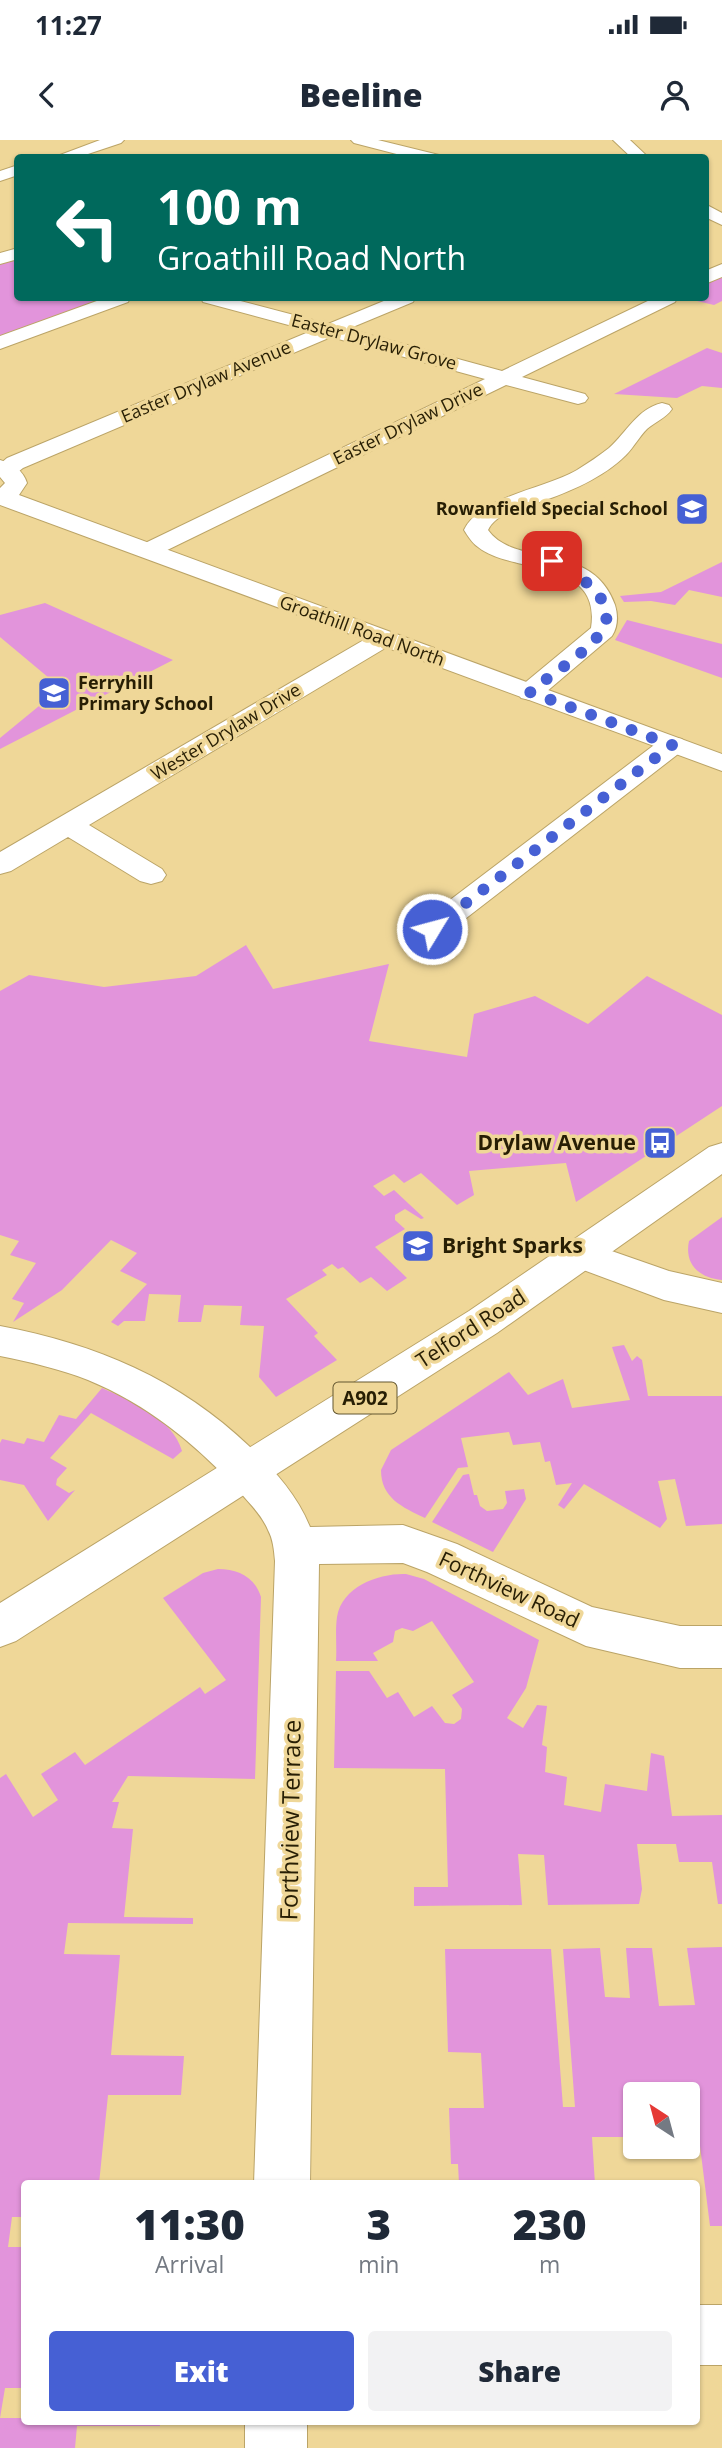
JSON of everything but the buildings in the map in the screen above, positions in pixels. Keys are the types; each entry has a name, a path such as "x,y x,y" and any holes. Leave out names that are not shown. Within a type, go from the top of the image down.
{"street":[{"path":"76,154 116,140"},
{"path":"359,140 399,154"},
{"path":"621,140 637,154"},
{"path":"0,343 113,301"},
{"name":"Easter Drylaw Grove","path":"221,301 578,398"},
{"name":"Easter Drylaw Avenue","path":"3,468 399,301"},
{"name":"Easter Drylaw Drive","path":"147,551 662,301"},
{"path":"530,692 603,631 605,612 593,586 583,578 552,561 508,553 487,544 476,530 480,521 494,511 548,492 584,475 618,451 626,423 662,408"},
{"name":"Groathill Road North","path":"3,468 14,476 16,483 1,498 722,763"},
{"name":"Wester Drylaw Drive","path":"0,865 383,639"},
{"path":"432,929 672,745"},
{"path":"70,826 151,875"},
{"name":"Telford Road","path":"0,1628 248,1472 583,1255 722,1156"},
{"path":"583,1255 664,1285 722,1298"},
{"name":"Forthview Terrace","path":"0,1341 78,1358 122,1376 177,1409 209,1433 248,1472 286,1517 296,1546 282,2180"},
{"name":"Forthview Road","path":"296,1546 403,1544 442,1558 586,1626 680,1647 722,1647"},
{"path":"700,2335 722,2335"},
{"path":"276,2425 276,2448"}],"shaded area":[{"path":"14,258 14,301 97,301 0,337 0,263"},
{"path":"722,277 722,301 714,305 697,301 709,301 709,282"},
{"path":"707,348 722,353 722,388 702,386 677,398 614,394"},
{"path":"722,562 722,597 689,590 675,605 651,601 624,602 620,596 661,592"},
{"name":"Ferryhill Primary School","path":"45,603 173,660 0,749 0,738 61,688 0,637 0,615"},
{"path":"627,620 722,644 722,678 615,640"},
{"path":"246,945 273,989 389,964 369,1041 467,1057 474,1014 535,996 588,1024 647,976 722,1015 722,1106 576,1202 566,1163 469,1171 474,1195 457,1205 421,1173 404,1183 394,1174 373,1186 384,1196 394,1190 424,1218 421,1219 405,1209 395,1215 395,1220 405,1229 375,1247 407,1278 387,1291 371,1277 360,1283 343,1267 338,1269 332,1264 322,1270 327,1275 286,1299 318,1333 314,1336 337,1360 276,1397 259,1377 264,1326 240,1325 242,1306 204,1305 201,1322 178,1322 181,1295 149,1294 145,1321 124,1321 118,1326 111,1322 147,1284 120,1271 137,1253 111,1240 62,1290 13,1322 24,1303 12,1299 36,1263 10,1255 19,1241 0,1235 0,991 29,975 104,987 196,976"},
{"path":"722,1217 722,1280 695,1269 688,1249 689,1241"},
{"path":"624,1345 632,1361 637,1356 642,1360 648,1396 722,1396 722,1524 686,1526 675,1479 658,1481 667,1519 660,1528 584,1484 564,1509 558,1505 572,1483 556,1485 550,1461 545,1462 540,1442 513,1445 509,1432 461,1438 468,1467 458,1468 425,1518 389,1495 381,1470 391,1450 509,1372 528,1395 563,1379 572,1408 630,1400 612,1347"},
{"path":"102,1388 160,1420 177,1439 182,1451 173,1459 91,1413 50,1458 67,1468 57,1479 56,1485 69,1493 75,1490 48,1521 24,1485 0,1480 0,1443 2,1439 24,1444 27,1438 44,1442 59,1415 76,1419"},
{"path":"469,1474 474,1495 477,1495 480,1506 487,1511 503,1509 507,1503 505,1491 524,1489 526,1499 493,1552 432,1522 463,1475"},
{"path":"218,1569 232,1571 250,1579 261,1597 255,1779 128,1776 112,1802 119,1802 112,1828 133,1829 124,1917 193,1918 193,1924 68,1923 64,1954 120,1955 111,2055 184,2056 181,2095 108,2095 99,2180 21,2180 21,2217 12,2217 8,2247 21,2247 21,2388 5,2388 0,2418 0,1778 6,1774 33,1817 58,1800 41,1774 75,1752 85,1765 200,1687 205,1694 226,1680 163,1598 203,1573"},
{"path":"406,1574 424,1579 539,1640 526,1688 507,1718 523,1728 537,1705 547,1706 542,1745 547,1747 545,1772 567,1777 564,1805 601,1812 605,1784 647,1791 651,1753 664,1756 672,1816 722,1815 722,1904 718,1904 712,1862 679,1862 676,1844 637,1844 642,1889 639,1904 548,1905 544,1855 518,1854 522,1905 414,1906 414,1887 448,1887 445,1769 334,1768 336,1671 369,1671 387,1698 398,1692 414,1717 432,1706 445,1723 454,1724 461,1719 462,1709 452,1695 474,1682 432,1621 413,1631 402,1628 395,1631 393,1642 373,1653 378,1661 336,1661 337,1617 346,1597 374,1579"},
{"path":"722,1947 722,2226 710,2226 700,2146 700,2082 623,2082 623,2137 592,2137 595,2180 459,2180 458,2164 451,2164 449,2108 484,2108 481,2053 448,2052 445,1949 551,1949 563,2107 575,2107 563,1949 600,1948 605,1997 630,1998 626,1948 652,1948 659,2006 695,2005 687,1948"},
{"path":"0,2418 21,2418 21,2425 160,2426 77,2426 75,2448 0,2448"}],"place":[{"name":"Rowanfield Special School","path":"692,509"},
{"name":"Ferryhill Primary School","path":"54,693"},
{"name":"Drylaw Avenue","path":"660,1143"},
{"name":"Bright Sparks","path":"418,1246"}],"route":[{"path":"432,929 672,745 530,692 590,644 603,631 605,620 605,612 593,586 569,568 552,561"}]}
